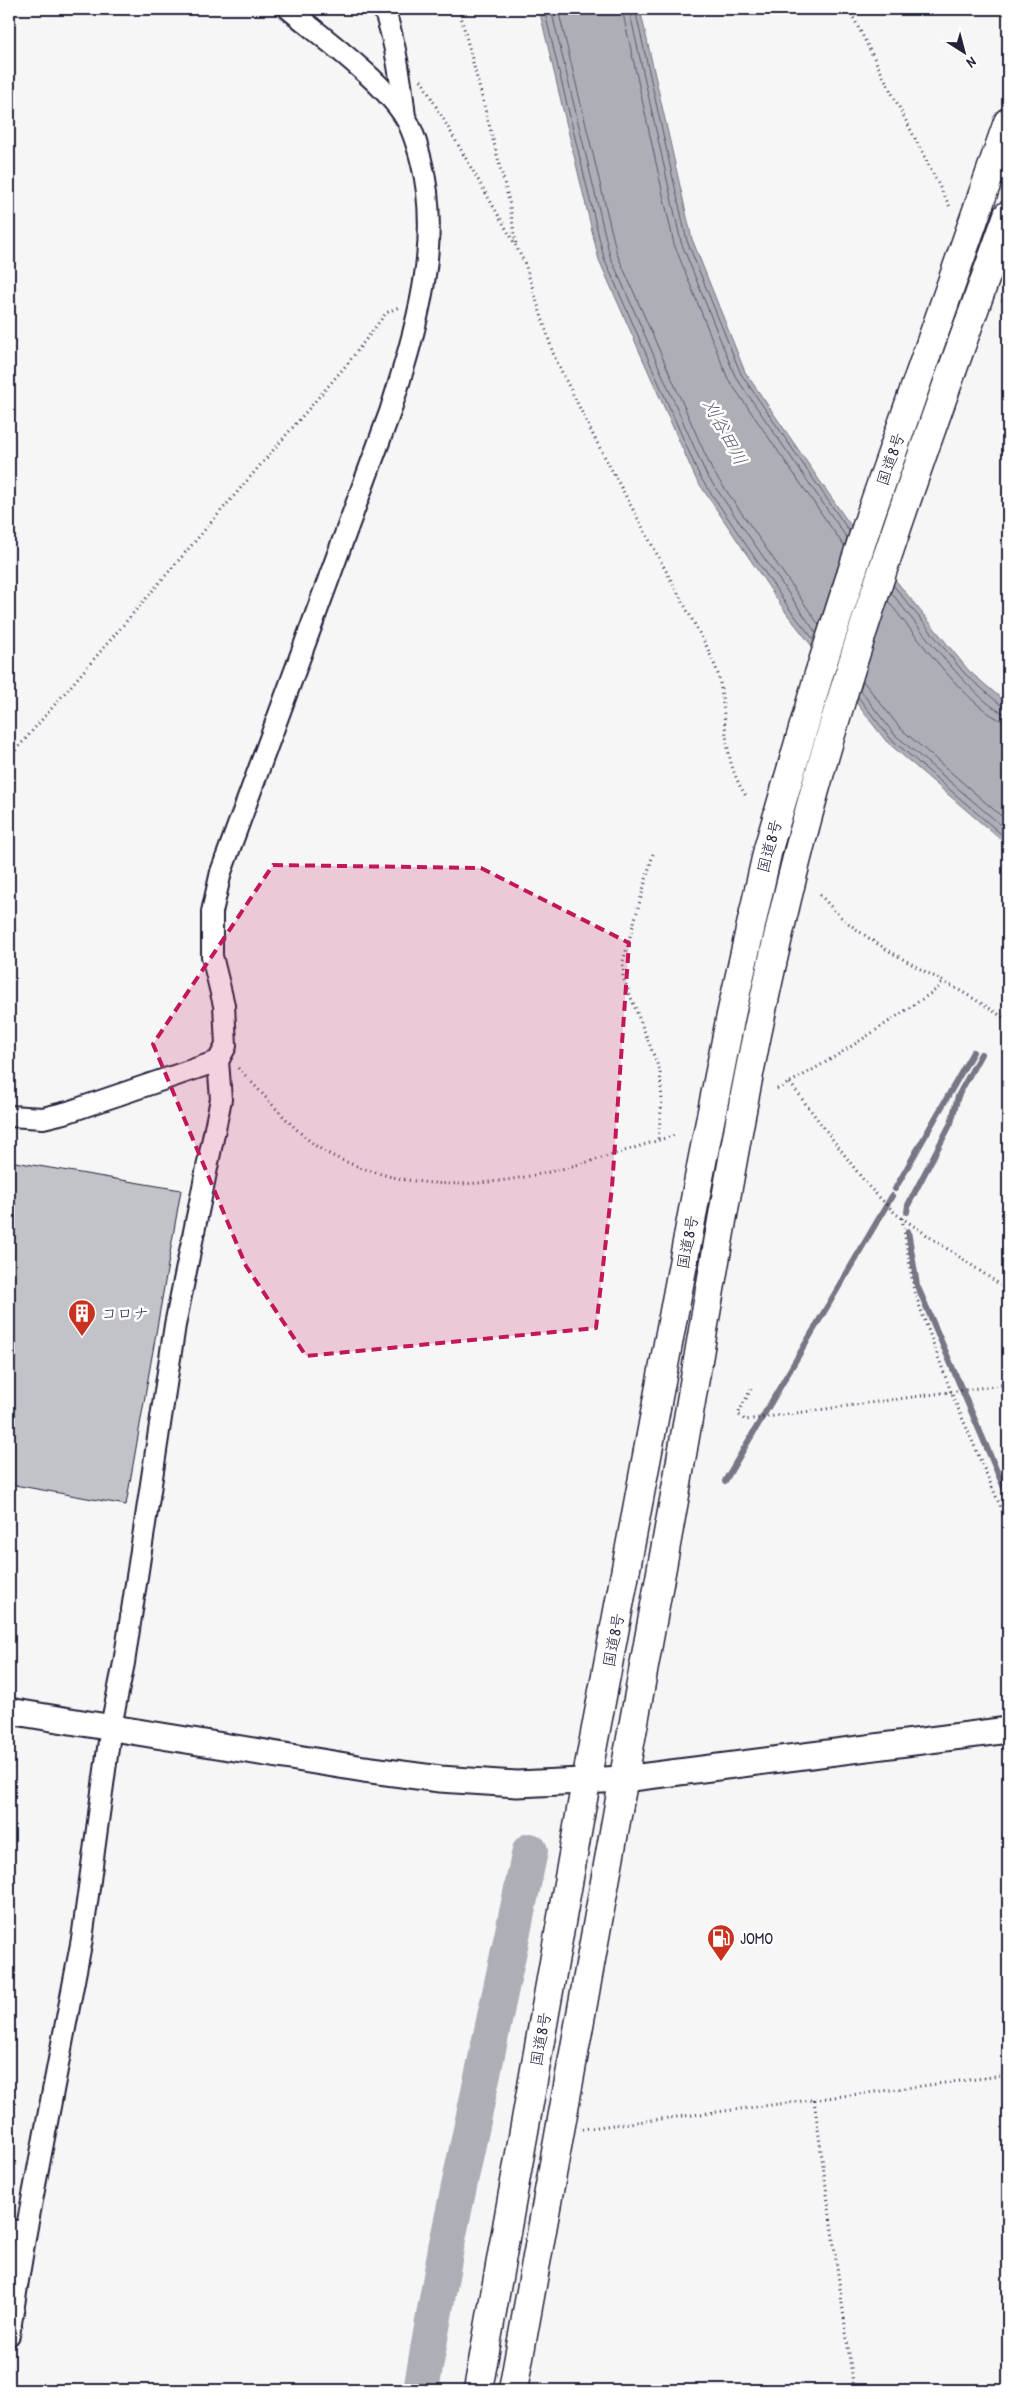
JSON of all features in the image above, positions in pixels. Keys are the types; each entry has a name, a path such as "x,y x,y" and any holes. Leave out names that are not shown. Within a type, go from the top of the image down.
{"highway":[{"name":"国道8号","path":"478,2390 586,1782 731,1015 768,849 793,759 870,516 933,333 987,187 1008,122"},
{"name":"国道8号","path":"513,2390 732,1169 774,957 815,790 896,532 1008,215"}],"street":[{"path":"9,2335 18,2231 82,1940 111,1726 124,1663 175,1325 222,1099 218,1061 226,1046 225,1021 224,1005 212,956 212,912 222,872 390,412 414,338 422,300 429,235 428,211 425,176 415,137 405,117 388,95 289,9"},
{"path":"384,9 393,34 405,117"},
{"path":"9,1116 43,1118 68,1112 218,1061"},
{"path":"9,1710 364,1769 440,1779 517,1784 624,1779 1008,1730"}],"path":[{"path":"459,9 509,201 516,246"},
{"path":"849,9 950,206"},
{"path":"419,76 516,246 524,264 554,356 667,575 708,649 718,675 729,761 736,782 747,797"},
{"path":"1000,297 1008,312"},
{"path":"9,758 348,363 386,314 402,305 422,300"},
{"path":"654,854 623,962 623,977 660,1071 662,1101 658,1140"},
{"path":"820,895 854,927 885,949 976,998 1008,1021"},
{"path":"777,1089 823,1064 937,989 942,981"},
{"path":"218,1061 238,1068 311,1142 347,1162 392,1176 424,1182 467,1183 509,1181 552,1173 675,1135"},
{"path":"790,1083 875,1194 896,1214 1008,1290"},
{"path":"902,1218 909,1270 914,1291 951,1392 1008,1524"},
{"path":"751,1389 738,1414 745,1420 1008,1384"},
{"path":"558,2131 590,2129 1008,2074"},
{"path":"814,2100 854,2390"}],"highlighted area":[{"path":"273,865 481,868 629,943 612,1187 596,1328 306,1356 246,1266 153,1044"}],"water":[{"name":"刈谷田川","path":"539,9 640,9 692,239 745,372 846,519 969,671 1008,704 1008,846 886,741 787,614 696,479 599,260"}],"building":[{"name":"コロナ","path":"9,1161 181,1190 126,1505 9,1484"}],"waterway":[{"path":"895,1189 973,1052"},
{"path":"907,1212 908,1205 951,1123 958,1096 981,1054"},
{"path":"725,1481 892,1196"},
{"path":"908,1231 917,1285 1008,1497"},
{"path":"421,2390 446,2248 530,1851"}],"place":[{"name":"コロナ","path":"82,1337"},
{"name":"JOMO","path":"721,1962"}]}
